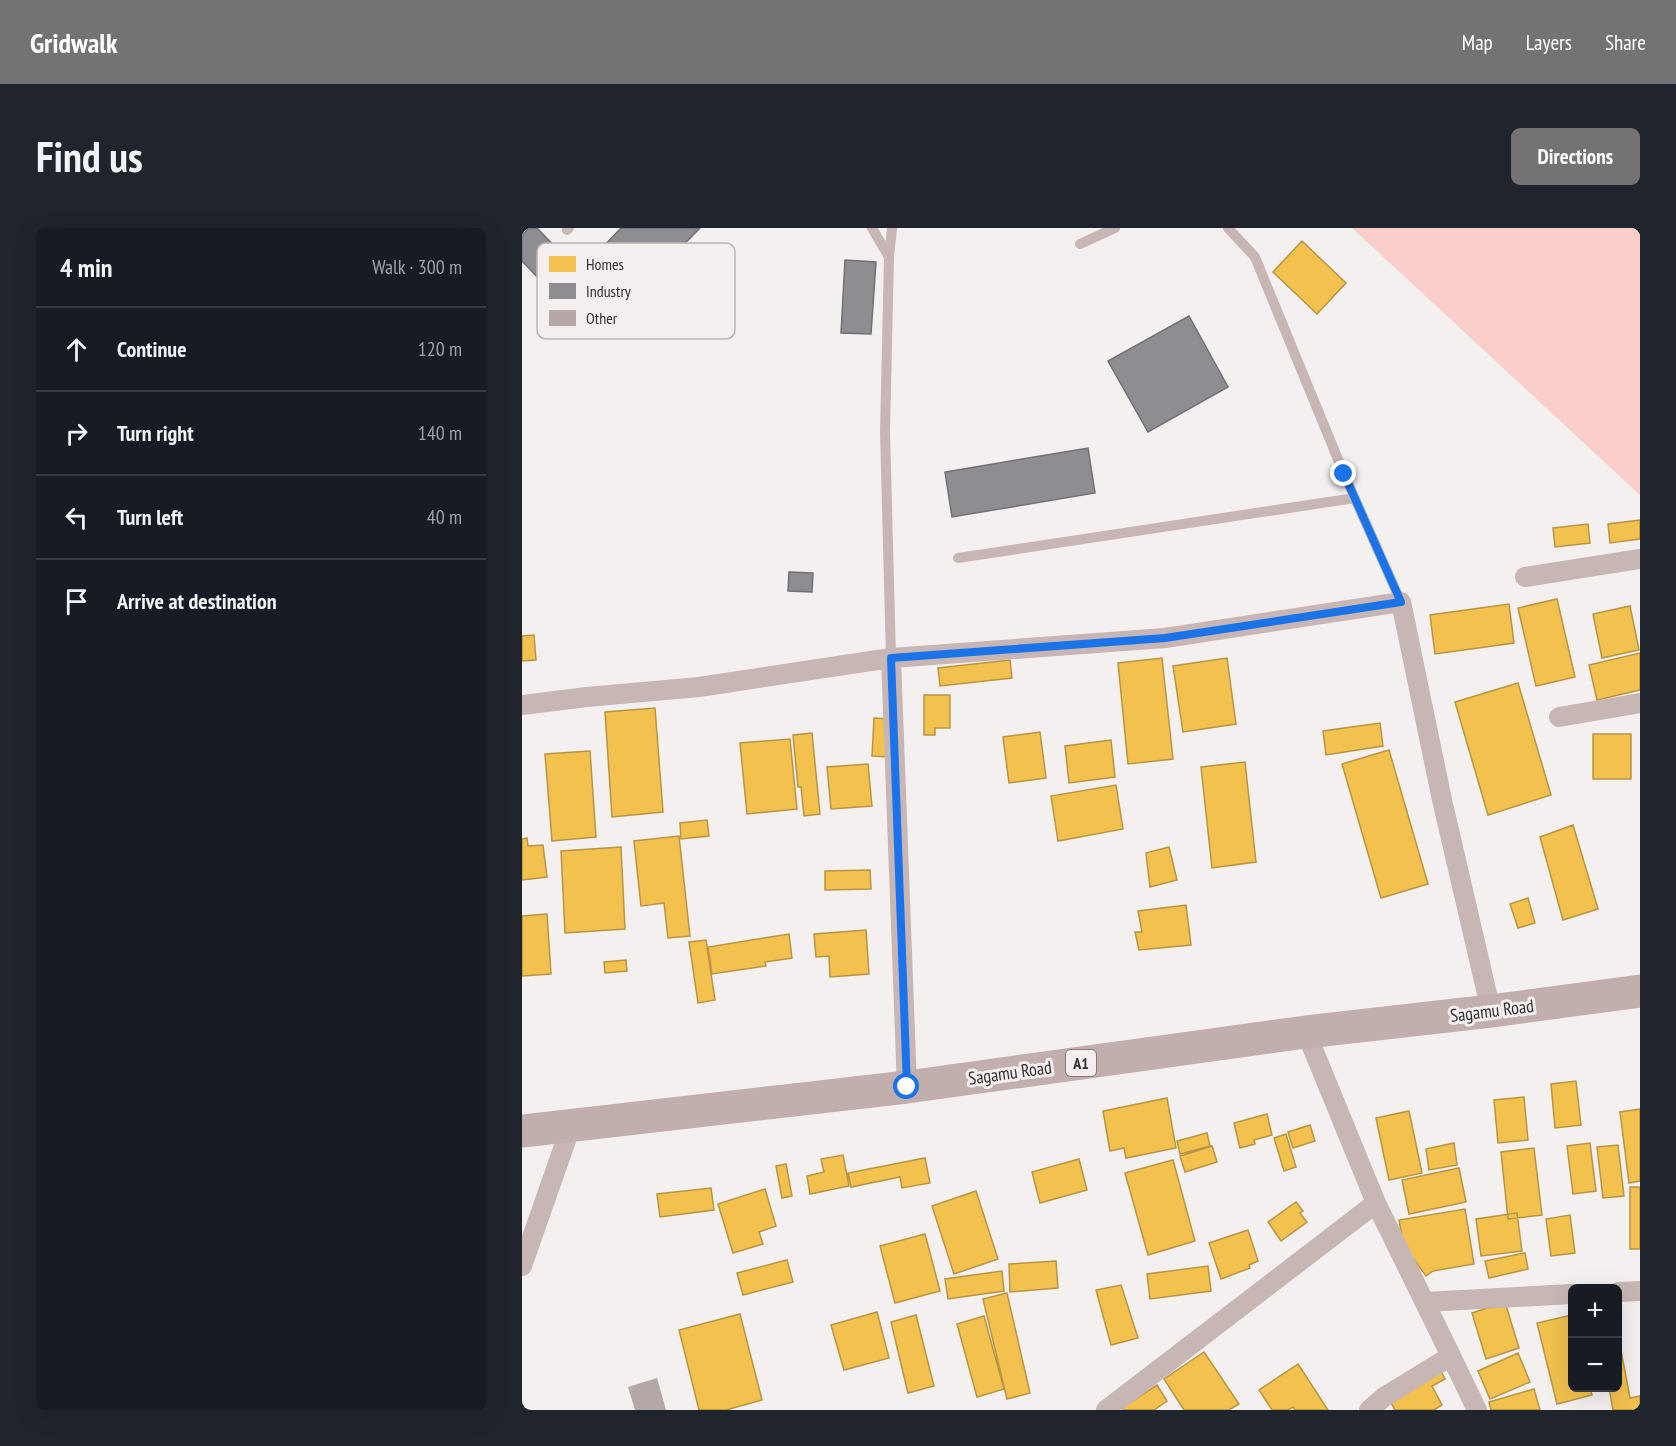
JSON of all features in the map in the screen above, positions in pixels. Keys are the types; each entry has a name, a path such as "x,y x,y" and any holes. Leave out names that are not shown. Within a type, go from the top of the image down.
{"highway":[{"name":"Sagamu Road","path":"522,1131 907,1087 1306,1032 1640,992"}],"street":[{"path":"1525,577 1640,559"},
{"path":"522,705 699,687 891,658 1165,638 1401,602 1442,800 1491,1011"},
{"path":"891,658 907,1087"},
{"path":"1558,717 1640,703"},
{"path":"1306,1032 1376,1203 1477,1410"},
{"path":"522,1266 571,1126"},
{"path":"1106,1410 1376,1203"},
{"path":"1622,1292 1640,1291"},
{"path":"1425,1302 1568,1294"},
{"path":"1369,1410 1384,1397 1450,1356"}],"lane":[{"path":"872,228 888,257"},
{"path":"891,658 885,431 888,257 892,228"},
{"path":"1080,244 1115,228"},
{"path":"1228,228 1255,257 1355,498 1401,602"},
{"path":"958,558 1355,498"}],"shaded area":[{"path":"1352,228 1640,228 1640,495"}],"building: Homes":[{"path":"1302,241 1346,283 1317,314 1273,272"},
{"path":"1640,520 1640,539 1610,543 1608,524"},
{"path":"1588,524 1590,543 1555,547 1553,528"},
{"path":"1557,599 1575,677 1536,686 1518,608"},
{"path":"1509,604 1514,643 1435,654 1430,615"},
{"path":"1630,606 1639,650 1602,658 1593,614"},
{"path":"534,635 536,660 522,661 522,636"},
{"path":"1640,653 1640,690 1597,700 1589,665"},
{"path":"1162,658 1173,759 1128,764 1118,663"},
{"path":"1227,658 1236,724 1183,732 1173,666"},
{"path":"1010,660 1012,678 940,686 938,668"},
{"path":"1518,683 1551,795 1488,815 1455,702"},
{"path":"924,695 950,695 950,728 935,728 935,735 924,735"},
{"path":"655,708 663,812 612,817 605,712"},
{"path":"874,718 890,719 887,757 872,756"},
{"path":"1380,723 1383,746 1326,755 1323,731"},
{"path":"1040,732 1046,778 1009,783 1003,737"},
{"path":"812,733 820,814 804,816 801,787 798,787 793,735"},
{"path":"1593,734 1631,734 1631,779 1593,779"},
{"path":"790,739 797,809 747,814 740,743"},
{"path":"1111,740 1115,777 1069,783 1065,746"},
{"path":"1389,750 1428,884 1381,898 1342,764"},
{"path":"590,751 596,837 552,841 545,754"},
{"path":"1245,762 1256,862 1212,868 1201,767"},
{"path":"868,764 872,806 831,809 827,767"},
{"path":"1116,785 1123,829 1058,841 1051,796"},
{"path":"707,820 709,836 681,839 680,823"},
{"path":"1573,825 1598,909 1563,920 1540,837"},
{"path":"679,836 690,936 668,938 664,903 641,906 634,841"},
{"path":"527,838 528,846 543,845 547,877 522,880 522,839"},
{"path":"621,847 625,929 565,933 561,851"},
{"path":"1169,847 1177,880 1150,887 1146,853"},
{"path":"870,870 871,889 825,890 825,871"},
{"path":"1528,898 1535,923 1518,928 1510,904"},
{"path":"1186,905 1191,945 1139,950 1135,932 1142,932 1138,911"},
{"path":"547,914 551,974 522,976 522,916"},
{"path":"866,930 869,974 830,977 829,956 816,957 814,934"},
{"path":"789,934 792,958 765,962 766,966 712,974 708,947"},
{"path":"706,940 715,1000 698,1003 689,942"},
{"path":"626,960 627,971 605,973 604,962"},
{"path":"1576,1081 1581,1125 1555,1128 1551,1084"},
{"path":"1524,1097 1528,1140 1498,1143 1494,1100"},
{"path":"1167,1098 1176,1148 1126,1158 1124,1148 1110,1151 1103,1111"},
{"path":"1640,1109 1640,1181 1629,1183 1620,1112"},
{"path":"1409,1111 1422,1173 1389,1180 1376,1118"},
{"path":"1267,1114 1272,1135 1254,1140 1255,1144 1240,1148 1234,1123"},
{"path":"1310,1125 1315,1141 1293,1148 1288,1132"},
{"path":"1207,1133 1210,1146 1180,1154 1177,1141"},
{"path":"1286,1134 1296,1167 1284,1171 1274,1138"},
{"path":"1454,1143 1457,1165 1429,1170 1426,1149"},
{"path":"1590,1143 1596,1191 1573,1194 1567,1146"},
{"path":"1618,1145 1624,1196 1603,1198 1597,1147"},
{"path":"1212,1146 1217,1162 1185,1172 1180,1156"},
{"path":"1534,1148 1542,1215 1508,1219 1501,1152"},
{"path":"843,1155 849,1186 810,1194 807,1176 824,1172 821,1159"},
{"path":"925,1158 930,1183 902,1188 900,1177 851,1187 848,1173"},
{"path":"1079,1159 1087,1190 1040,1203 1032,1172"},
{"path":"1173,1160 1195,1241 1148,1255 1125,1173"},
{"path":"786,1164 792,1196 782,1198 776,1166"},
{"path":"1459,1168 1466,1202 1409,1214 1402,1180"},
{"path":"1630,1187 1640,1187 1640,1249 1630,1249"},
{"path":"711,1188 714,1210 660,1217 657,1194"},
{"path":"765,1189 776,1226 759,1232 763,1244 733,1253 718,1204"},
{"path":"976,1191 998,1259 954,1274 932,1206"},
{"path":"1296,1202 1307,1222 1281,1241 1268,1222"},
{"path":"1465,1209 1474,1264 1433,1271 1426,1276 1413,1258 1406,1259 1399,1220"},
{"path":"1517,1213 1522,1251 1481,1256 1476,1219"},
{"path":"1570,1215 1575,1253 1551,1256 1546,1219"},
{"path":"1248,1230 1258,1261 1249,1265 1250,1268 1221,1279 1209,1243"},
{"path":"925,1234 940,1291 895,1303 880,1246"},
{"path":"1525,1253 1528,1269 1489,1278 1485,1261"},
{"path":"787,1260 793,1282 743,1295 737,1273"},
{"path":"1056,1261 1058,1288 1010,1292 1009,1264"},
{"path":"1208,1266 1211,1291 1150,1299 1147,1274"},
{"path":"1002,1271 1004,1291 948,1299 945,1279"},
{"path":"1121,1285 1138,1338 1111,1345 1096,1290"},
{"path":"1007,1293 1030,1393 1007,1399 983,1299"},
{"path":"1505,1302 1519,1348 1486,1359 1472,1313"},
{"path":"877,1312 889,1358 844,1370 831,1325"},
{"path":"740,1314 762,1400 726,1410 699,1410 679,1330"},
{"path":"916,1315 934,1386 908,1393 891,1322"},
{"path":"984,1316 1004,1389 977,1397 957,1324"},
{"path":"1568,1316 1568,1392 1591,1392 1592,1395 1557,1404 1537,1323"},
{"path":"1204,1352 1239,1404 1229,1410 1184,1410 1164,1379"},
{"path":"1518,1353 1530,1382 1490,1399 1478,1371"},
{"path":"1622,1355 1630,1398 1640,1396 1640,1410 1613,1410 1610,1392 1622,1392"},
{"path":"1298,1364 1328,1410 1295,1410 1293,1407 1288,1410 1272,1410 1259,1390"},
{"path":"1441,1371 1445,1379 1432,1386 1442,1405 1434,1410 1395,1410 1389,1399"},
{"path":"1157,1385 1167,1401 1154,1410 1119,1410"},
{"path":"1534,1389 1540,1410 1491,1410 1489,1402"}],"building: Industry":[{"path":"529,228 537,228 551,243 537,243 537,277 522,261 522,235"},
{"path":"621,228 700,228 685,243 607,243"},
{"path":"845,260 876,262 871,334 841,333"},
{"path":"1189,316 1228,387 1148,432 1108,361"},
{"path":"1088,448 1095,493 952,517 945,472"},
{"path":"789,572 813,573 812,592 788,591"}],"building: Other":[{"path":"657,1378 666,1410 635,1410 628,1387"}],"route":[{"path":"907,1087 891,658 1165,638 1401,602 1344,474"}]}
